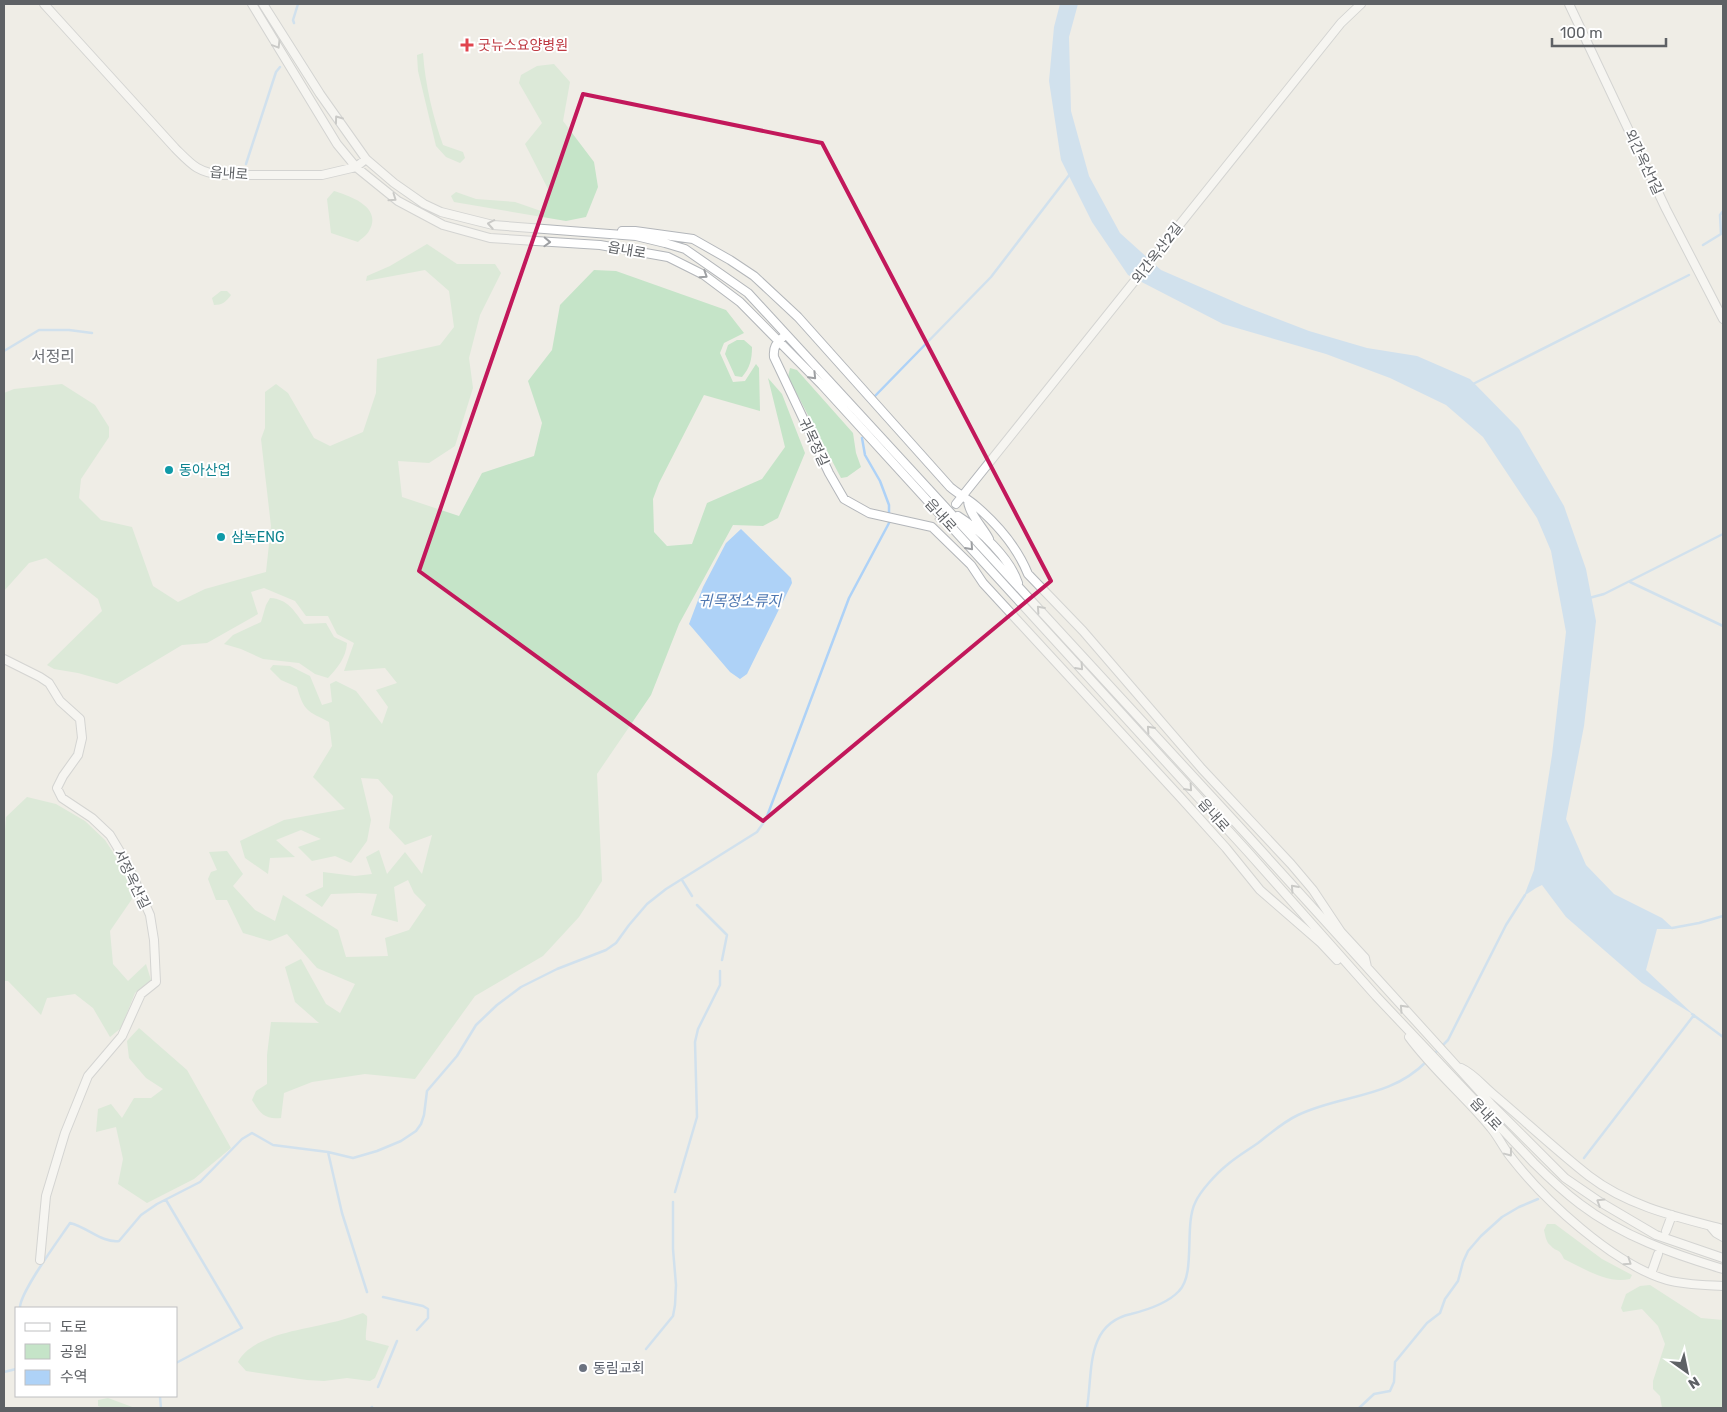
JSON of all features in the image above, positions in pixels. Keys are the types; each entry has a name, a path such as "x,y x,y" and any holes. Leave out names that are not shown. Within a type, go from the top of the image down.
{"street":[{"name":"읍내로","path":"44,4 175,148 198,170 222,175 322,175 356,167 398,202 443,226 490,238 600,245 668,257 704,275 740,302 822,385 1386,1007 1528,1158 1559,1188 1626,1233 1683,1257 1723,1269"},
{"path":"252,4 324,125 356,167 366,159"},
{"name":"읍내로","path":"263,4 320,94 366,159 408,194 441,212 493,225 636,236 685,249 748,293 1020,587 1491,1104 1565,1178 1600,1202 1656,1235 1723,1258"},
{"name":"외간옥산2길","path":"956,504 966,499 1157,253 1329,38 1361,4"},
{"name":"외간옥산1길","path":"1569,4 1666,209 1723,319"},
{"path":"587,233 635,231 693,239 754,276 798,317 950,487 982,511 1004,534 1024,563 1028,574 1083,631 1196,763 1313,890 1341,932 1365,958 1368,969"},
{"path":"779,341 786,334"},
{"name":"귀목정길","path":"779,341 773,349 774,357 835,486 844,499 869,512 935,524 971,564 982,584 1182,798 1260,890 1321,942 1359,984 1386,1007"},
{"path":"966,499 994,548 1015,575 1020,587"},
{"path":"947,508 968,522 994,548"},
{"name":"서정옥산길","path":"4,659 49,683 60,701 80,719 82,738 78,754 57,788 62,798 92,818 110,835 128,865 150,915 155,964 156,982 141,994 122,1036 88,1076 66,1133 46,1196 40,1260"},
{"path":"1386,1007 1428,1062 1492,1129 1510,1156 1563,1213 1639,1269 1667,1280 1687,1284 1723,1286"},
{"path":"1455,1064 1472,1073 1491,1092 1591,1178 1626,1198 1672,1215 1723,1229"},
{"path":"1666,1231 1672,1215"},
{"path":"1709,1225 1716,1233 1723,1237"},
{"path":"1651,1274 1658,1254"}],"highlighted area":[{"path":"583,94 822,143 1051,581 763,821 419,571"}],"green space":[{"path":"423,53 428,88 439,134 443,145 463,152 465,158 460,163 446,157 436,146 418,71 417,55"},
{"path":"554,64 570,82 563,121 594,162 598,187 586,217 566,221 454,202 451,196 456,192 476,199 515,202 541,211 548,189 525,144 542,123 519,83 521,75 537,66"},
{"path":"334,191 363,204 372,215 369,231 358,242 331,233 327,199"},
{"path":"427,244 457,264 495,264 501,273 480,315 469,358 473,388 455,446 429,463 398,461 402,497 459,516 482,473 534,456 542,423 528,381 552,350 560,305 594,270 616,271 726,310 744,333 724,343 720,353 733,382 745,381 756,364 759,368 760,411 704,395 659,483 653,499 654,532 667,546 692,544 707,503 762,479 785,447 768,378 782,394 805,453 778,518 763,526 733,525 679,624 651,695 597,774 602,881 579,917 543,956 475,996 415,1079 365,1074 312,1082 284,1093 281,1118 271,1118 260,1112 252,1100 256,1091 267,1084 267,1055 271,1022 319,1023 295,1002 285,967 301,959 326,1004 340,1013 355,984 317,968 287,934 270,941 243,933 227,900 216,900 208,879 211,872 217,870 209,852 227,851 243,874 233,886 255,910 275,921 283,895 338,930 346,957 388,956 385,938 409,930 426,905 414,893 408,880 394,887 398,922 371,915 377,894 331,894 322,907 305,895 323,887 323,872 355,876 372,874 366,857 379,850 387,874 405,852 422,874 432,835 405,845 389,828 393,796 378,779 361,778 371,820 367,841 351,863 335,856 312,861 298,847 321,839 301,830 276,840 295,857 270,858 268,874 245,858 240,841 284,820 345,809 313,777 332,746 329,722 308,710 302,701 297,687 281,680 270,669 273,665 290,666 310,676 322,705 332,702 330,684 336,681 356,691 382,724 388,707 376,690 397,683 385,668 344,671 354,643 337,634 328,616 306,616 295,601 264,588 251,592 258,614 207,643 182,645 117,684 78,673 54,669 47,665 102,611 98,599 46,558 29,563 4,591 4,393 14,389 62,384 95,405 109,427 109,437 81,479 79,498 101,520 132,527 153,586 178,602 205,589 266,572 271,526 261,439 265,428 265,392 276,384 288,393 314,438 330,446 363,432 376,393 377,359 440,345 454,327 449,291 425,270 366,281 367,276 390,266"},
{"path":"221,291 227,291 231,295 224,303 214,305 212,298"},
{"path":"737,340 744,340 752,347 750,363 742,377 735,376 725,354 728,345"},
{"path":"790,368 797,370 853,433 856,453 861,467 847,477 841,478 788,377"},
{"path":"270,598 286,603 294,610 304,624 326,623 334,637 347,643 343,658 328,678 315,674 299,663 263,659 224,644 233,635 261,622"},
{"path":"27,797 56,804 85,821 105,840 124,869 132,899 110,931 113,964 128,981 146,964 151,980 135,993 121,1028 110,1037 93,1008 75,994 47,998 41,1015 8,981 4,981 4,845 6,817"},
{"path":"139,1028 187,1070 231,1148 194,1179 147,1203 118,1184 123,1159 116,1127 96,1132 98,1109 111,1104 122,1118 134,1098 151,1098 163,1089 146,1078 129,1058 127,1041"},
{"path":"1547,1224 1555,1224 1602,1259 1632,1275 1630,1279 1605,1278 1564,1259 1561,1253 1552,1247 1546,1238 1544,1230"},
{"path":"1650,1285 1701,1318 1723,1320 1723,1408 1662,1408 1660,1396 1653,1389 1653,1381 1665,1344 1658,1326 1642,1309 1623,1312 1621,1308 1626,1294 1640,1286"},
{"path":"363,1313 367,1316 366,1340 389,1346 375,1378 370,1381 347,1378 324,1381 307,1380 246,1371 238,1362 254,1345 266,1340 292,1331"},
{"path":"108,1398 135,1408 103,1408 98,1406 98,1400"}],"water":[{"path":"1060,4 1078,4 1069,37 1071,111 1089,176 1120,233 1161,270 1244,306 1309,331 1367,348 1417,356 1470,379 1519,429 1564,506 1586,569 1596,621 1584,726 1566,819 1586,865 1614,894 1662,918 1674,929 1657,929 1646,970 1694,1015 1642,983 1566,917 1542,885 1524,896 1534,870 1552,755 1566,632 1551,551 1537,518 1483,437 1446,405 1390,378 1326,354 1223,324 1128,275 1092,222 1061,160 1049,81 1054,27"},
{"name":"귀목정소류지","path":"741,529 791,578 792,583 747,674 740,679 730,672 689,624 703,587 726,543"}],"waterway":[{"path":"294,23 293,20 298,4"},
{"path":"246,164 276,72 280,67"},
{"path":"875,396 991,277 1070,174"},
{"path":"1703,245 1721,234 1720,215 1723,211"},
{"path":"1471,385 1689,275"},
{"path":"4,351 39,330 69,330 92,333"},
{"path":"20,1307 21,1301 33,1278 70,1223 101,1238 119,1241 141,1215 157,1204 200,1182 242,1139 252,1133 273,1145 328,1152 353,1158 401,1141 416,1131 421,1124 427,1091 457,1056 476,1025 497,1005 521,987 557,969 606,950 616,943 647,904 666,889 757,832 766,819 849,598 889,523 889,505 880,481 865,455 862,438"},
{"path":"1589,598 1604,594 1723,534"},
{"path":"1630,582 1723,626"},
{"path":"682,880 692,896"},
{"path":"1434,1054 1448,1040 1506,925 1525,895"},
{"path":"697,905 727,935 722,960"},
{"path":"1672,928 1723,916"},
{"path":"675,1192 697,1117 695,1042 698,1029 720,985 720,971"},
{"path":"1692,1014 1723,1037"},
{"path":"1584,1158 1694,1015"},
{"path":"1087,1408 1094,1351 1098,1339 1106,1328 1116,1319 1163,1303 1174,1296 1184,1283 1189,1262 1192,1213 1197,1198 1214,1177 1234,1159 1282,1124 1298,1115 1331,1103 1365,1095 1397,1083 1412,1074 1426,1062"},
{"path":"328,1152 342,1213 367,1292"},
{"path":"1359,1408 1374,1394 1390,1391 1394,1382 1395,1362 1427,1323 1440,1313 1445,1299 1458,1281 1468,1251 1502,1217 1538,1199"},
{"path":"166,1200 242,1328 178,1362"},
{"path":"646,1349 673,1316 676,1285 673,1249 673,1202"},
{"path":"383,1297 423,1306 428,1309 428,1318 417,1330"},
{"path":"378,1387 397,1341"},
{"path":"4,1372 15,1369"},
{"path":"160,1397 161,1408"}],"tunnel":[{"path":"937,522 956,504"}],"place":[{"name":"굿뉴스요양병원","path":"467,45"},
{"name":"동아산업","path":"169,470"},
{"name":"삼녹ENG","path":"221,537"},
{"name":"동림교회","path":"583,1368"}],"district":[{"name":"서정리","path":"53,356"}]}
